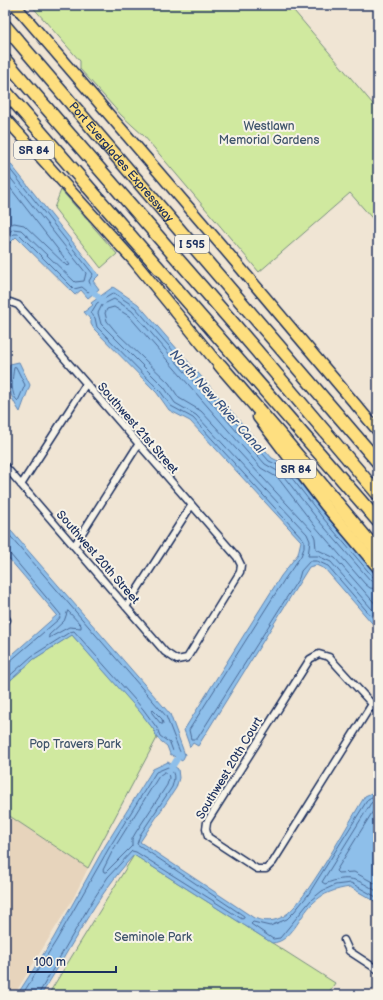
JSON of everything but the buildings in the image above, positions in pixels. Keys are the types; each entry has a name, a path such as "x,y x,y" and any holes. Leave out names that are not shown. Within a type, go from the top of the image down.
{"highway":[{"name":"Port Everglades Expressway","path":"5,26 378,462"},
{"path":"5,60 238,328 378,494"},
{"path":"5,91 378,521"},
{"path":"220,365 378,552"}],"main road":[{"path":"5,11 11,5"},
{"path":"15,5 378,431"},
{"name":"SR 84","path":"5,118 134,261 220,365 325,505 378,568"},
{"path":"5,126 63,182"}],"street":[{"name":"Southwest 21st Street","path":"5,303 10,302 18,305 191,506 237,557 241,565 240,572 187,658 177,660"},
{"path":"21,485 86,384"},
{"path":"74,546 138,445"},
{"name":"Southwest 20th Street","path":"5,466 165,652 177,660"},
{"path":"126,607 191,506"},
{"name":"Southwest 20th Court","path":"319,654 329,657 372,704 273,862 266,869 257,869 208,838 206,829 207,822 310,658 319,654"},
{"path":"372,704 378,712"},
{"path":"344,940 349,951 378,970"}],"shaded area":[{"path":"5,813 88,868 73,899 14,995 5,995"}],"green space":[{"name":"Westlawn Memorial Gardens","path":"31,5 289,5 378,110 378,225 350,193 259,272 144,136 121,115 80,69 80,61"},
{"path":"61,190 117,254 101,268 54,208"},
{"name":"Pop Travers Park","path":"72,635 141,712 154,730 157,738 88,868 5,813 5,685 34,659"},
{"name":"Seminole Park","path":"134,855 335,983 327,995 48,995"}],"water":[{"path":"5,157 99,275 93,281 99,289 88,298 81,290 75,295 16,237 5,248"},
{"path":"113,287 138,304 272,458 286,465 326,516 378,576 378,630 325,569 316,565 309,567 198,746 193,743 190,747 184,730 281,576 298,554 301,541 190,421 169,410 157,393 94,329 91,324 91,320 84,312 93,305 91,303"},
{"path":"19,362 30,385 20,412 11,395 9,383 10,364"},
{"path":"5,524 170,714 185,755 182,761 170,754 167,746 157,738 154,730 140,712 72,635 34,659 5,685 5,661 57,615 5,554"},
{"path":"168,762 178,769 179,778 176,788 140,842 254,918 269,921 284,916 303,896 315,879 365,796 378,790 378,903 350,887 330,892 321,897 308,908 295,928 285,938 279,942 272,943 134,855 107,888 84,923 41,995 17,995 53,939 105,846 153,769"}],"waterway":[{"name":"North New River Canal","path":"89,287 103,302"},
{"path":"169,772 179,756 176,752"}]}
